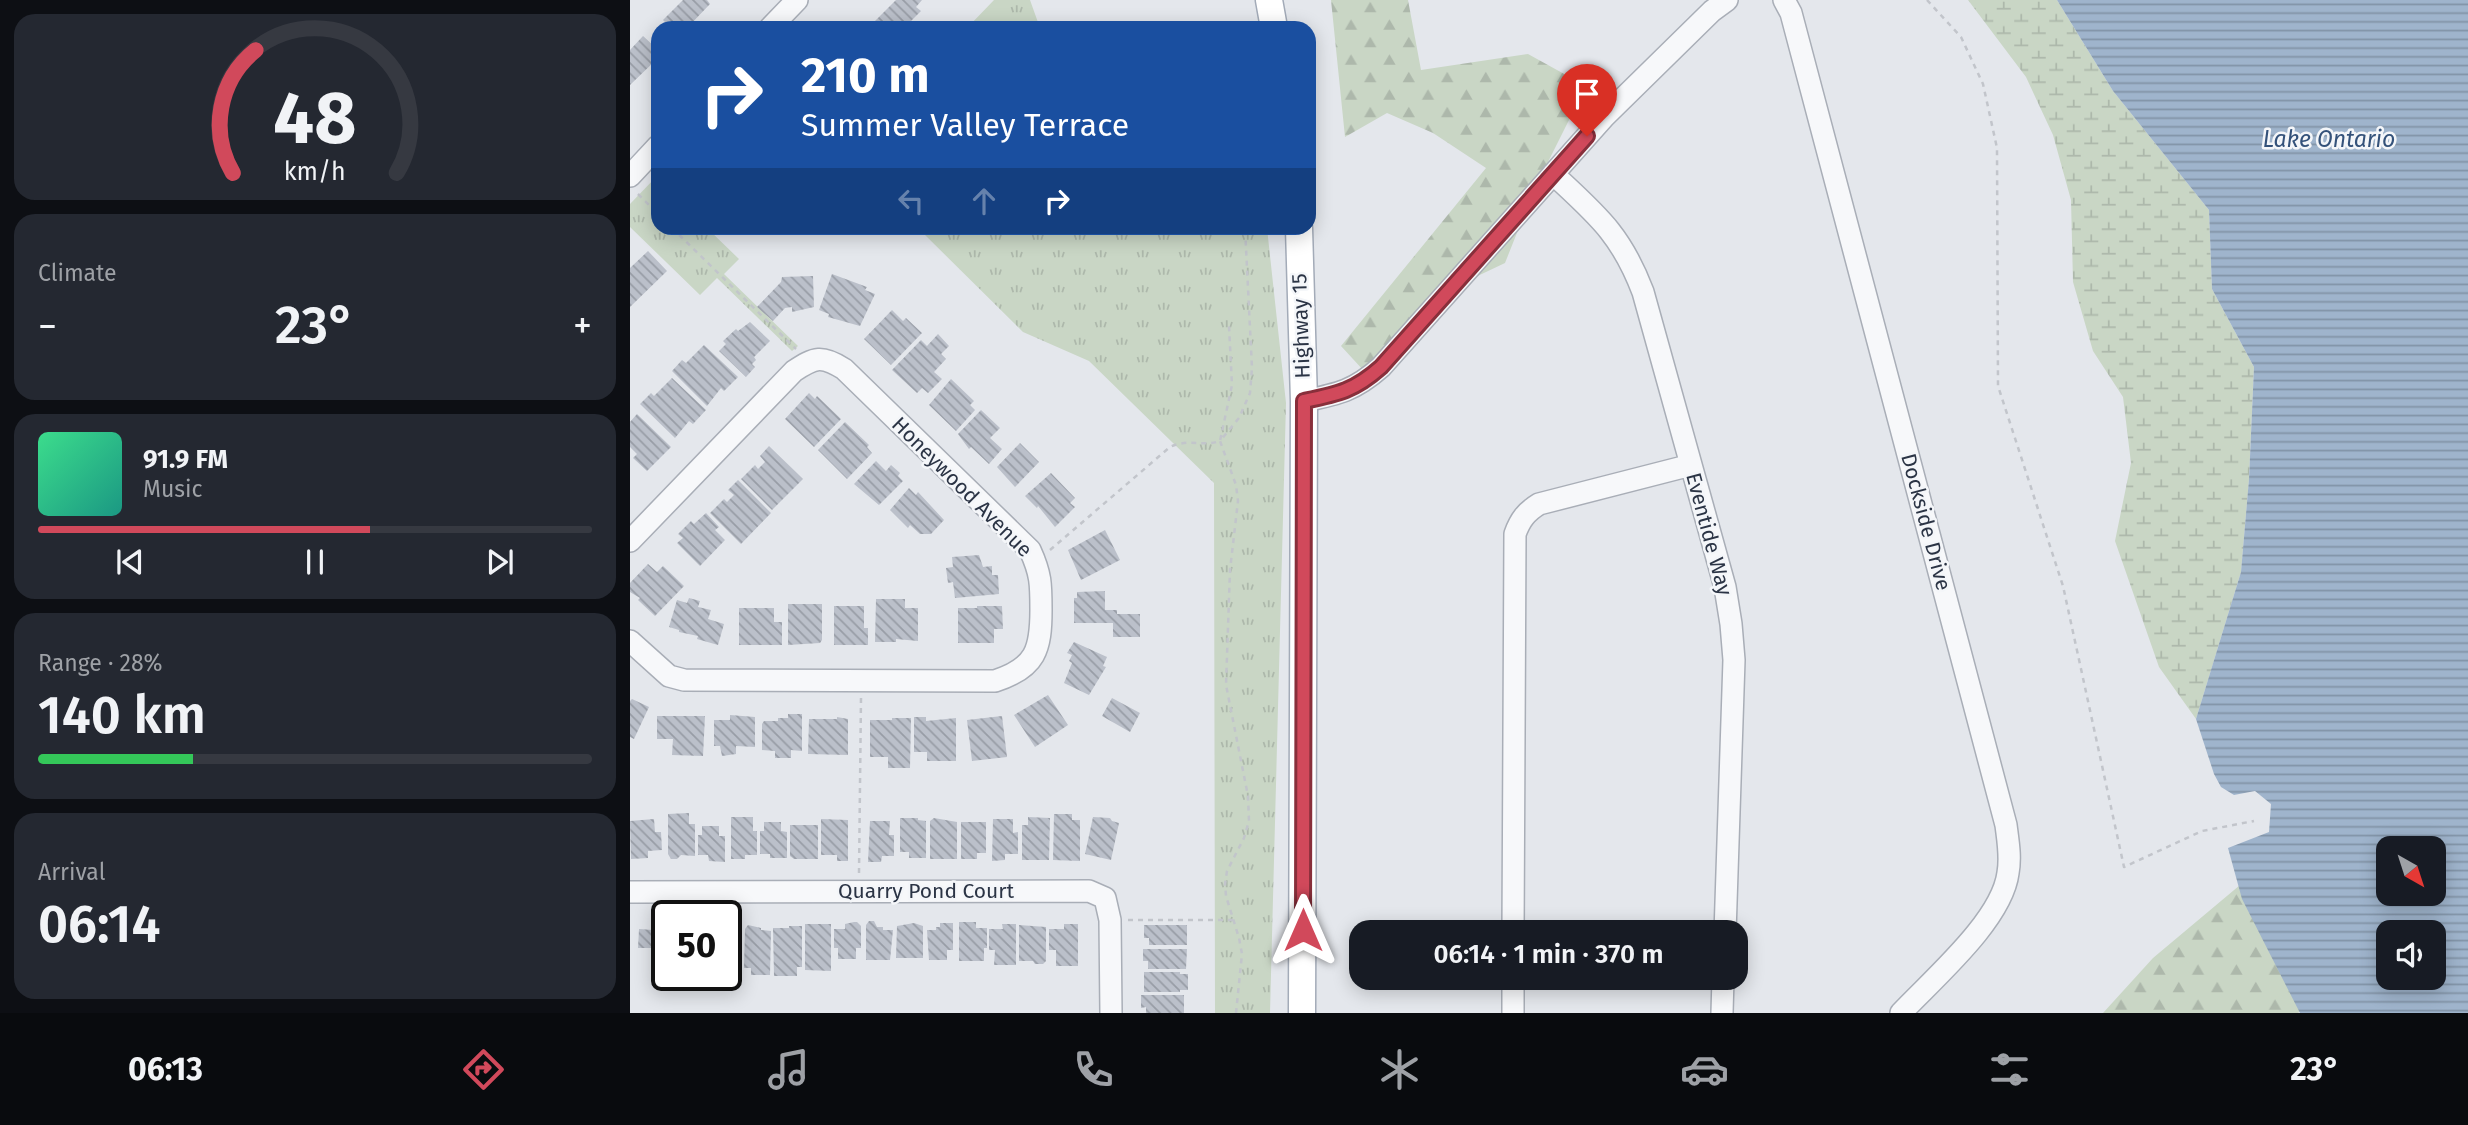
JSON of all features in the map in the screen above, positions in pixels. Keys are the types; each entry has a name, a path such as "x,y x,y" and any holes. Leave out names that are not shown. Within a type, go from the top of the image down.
{"main road":[{"path":"1269,0 1273,21"},
{"name":"Highway 15","path":"1298,235 1304,401 1302,1013"}],"street":[{"path":"778,21 797,0"},
{"path":"1304,401 1340,393 1364,383 1381,367 1604,117 1712,10 1727,0"},
{"name":"Dockside Drive","path":"1784,0 1795,27 2006,825 2010,851 2005,886 1989,919 1901,1013"},
{"path":"630,176 651,154"},
{"name":"Eventide Way","path":"1553,174 1601,218 1619,240 1633,265 1643,292 1725,587 1733,648 1725,920"},
{"name":"Honeywood Avenue","path":"630,641 670,676 684,680 995,681 1022,669 1035,655 1041,637 1041,575 1030,550 844,369 828,359 809,361"},
{"path":"630,541 794,370 809,361"},
{"path":"1513,920 1515,534 1528,511 1539,504 1691,465"},
{"name":"Quarry Pond Court","path":"630,892 1089,891 1105,898 1110,920"},
{"path":"1110,920 1111,1013"},
{"path":"1513,990 1513,1013"},
{"path":"1722,1013 1723,990"}],"path":[{"path":"1927,0 1961,37 1983,84 1997,148 1998,386 2063,586 2124,867 2202,831 2254,821"},
{"path":"630,186 651,207"},
{"path":"679,235 809,361"},
{"path":"1035,562 1170,447 1181,442 1220,441 1239,418 1250,393 1252,368 1245,235"},
{"path":"1229,326 1232,386 1220,441 1236,485 1238,501 1230,569 1226,685 1248,796 1249,821 1244,838 1227,871 1225,884 1242,954 1236,1013"},
{"path":"859,891 861,681"},
{"path":"1110,920 1233,920"}],"green space":[{"path":"994,0 1030,0 1038,21 974,21"},
{"path":"1331,0 1408,0 1421,70 1528,54 1586,86 1534,190 1505,263 1429,299 1364,371 1341,346 1486,168 1433,133 1387,113 1345,137"},
{"path":"1968,0 2057,0 2113,91 2209,210 2212,289 2254,367 2241,572 2196,719 2159,667 2115,541 2131,463 2123,397 2093,351 2073,282 2071,200 2053,135 2026,77"},
{"path":"651,182 651,235 714,235 739,259 724,274 798,346 792,351 717,278 700,295 630,227 630,204"},
{"path":"925,235 1268,235 1286,403 1270,1013 1215,1013 1214,483 1089,361 1023,332"},
{"path":"2246,880 2304,1008 2298,1013 2103,1013 2153,958"}],"water":[{"name":"Lake Ontario","path":"2057,0 2468,0 2468,1013 2300,1013 2242,899 2228,848 2269,832 2271,804 2255,791 2234,795 2221,787 2196,719 2241,572 2254,367 2212,289 2209,210 2113,91"}],"building":[{"path":"683,0 707,0 710,4 694,21 663,20"},
{"path":"896,0 922,0 916,7 921,11 911,21 875,21"},
{"path":"643,36 651,43 651,65 630,85 630,50"},
{"path":"648,251 667,271 630,307 630,268"},
{"path":"832,274 867,287 865,290 875,294 860,326 828,317 829,314 819,310"},
{"path":"813,276 814,307 792,312 792,307 785,308 773,321 757,307 781,282 782,277"},
{"path":"892,310 903,321 906,318 922,333 891,365 864,339"},
{"path":"750,322 770,341 754,357 756,360 752,364 755,367 746,377 719,351 726,344 723,341 736,329 738,331"},
{"path":"938,334 949,346 941,354 946,359 934,372 942,379 928,393 922,388 917,393 892,370 921,340 927,346"},
{"path":"704,345 738,377 724,391 721,388 707,406 672,371 682,360 686,363"},
{"path":"672,378 706,410 693,424 689,421 675,438 640,404 651,393 654,396"},
{"path":"951,379 974,401 970,405 975,410 956,431 929,405"},
{"path":"809,393 815,399 817,396 841,419 814,447 785,419"},
{"path":"981,410 1000,428 990,438 1002,449 989,464 971,447 969,449 958,434"},
{"path":"637,414 671,447 647,471 633,458 637,454 630,447 630,422"},
{"path":"845,422 869,445 867,447 872,453 847,479 818,450"},
{"path":"1020,443 1039,462 1015,487 997,467"},
{"path":"769,446 803,479 772,510 741,479 755,465 758,469 765,462 760,456"},
{"path":"876,461 886,471 891,465 900,473 898,476 903,481 879,505 854,484"},
{"path":"1051,473 1075,498 1070,503 1075,507 1055,527 1038,506 1037,508 1025,496"},
{"path":"738,480 771,513 741,544 710,513 724,499 727,502 734,495 728,490"},
{"path":"909,488 916,495 918,492 944,520 931,534 920,534 910,525 908,528 890,510"},
{"path":"706,513 719,527 715,530 725,540 700,566 677,543 683,538 678,534 691,521 694,524"},
{"path":"1105,530 1120,560 1081,580 1068,550"},
{"path":"979,555 983,567 992,566 992,575 998,575 999,594 955,598 953,582 948,583 946,568 953,567 952,557"},
{"path":"648,564 657,572 663,566 684,586 655,616 638,600 640,598 630,592 630,583"},
{"path":"1105,591 1105,610 1117,610 1117,614 1140,614 1140,637 1113,637 1113,623 1074,623 1074,598 1077,598 1077,592"},
{"path":"689,598 700,601 698,607 711,610 708,619 724,624 718,645 669,627 677,600 687,603"},
{"path":"876,599 905,599 905,608 918,608 918,641 896,639 896,642 875,642"},
{"path":"788,604 822,604 820,643 788,645"},
{"path":"834,606 864,606 864,628 868,628 868,645 834,645"},
{"path":"1002,606 1003,629 994,629 994,643 958,643 958,608"},
{"path":"739,608 774,608 774,622 782,622 782,645 739,645"},
{"path":"1074,642 1107,657 1103,666 1106,667 1089,695 1064,683 1072,663 1069,661 1072,655 1067,653"},
{"path":"1048,695 1068,725 1035,747 1014,715"},
{"path":"1112,698 1140,713 1130,732 1102,716"},
{"path":"632,699 649,707 634,739 630,737"},
{"path":"788,714 802,714 802,751 791,750 791,758 775,758 775,751 762,750 762,724 764,721 788,718"},
{"path":"730,715 755,717 755,747 736,746 736,754 722,756 720,746 714,746 714,720 730,720"},
{"path":"657,716 705,716 703,756 672,755 673,739 657,739"},
{"path":"1002,716 1007,757 972,761 967,720"},
{"path":"914,717 926,717 926,721 956,718 956,761 927,761 927,752 914,752"},
{"path":"911,718 910,768 888,768 888,757 870,757 870,720"},
{"path":"809,719 848,719 848,755 808,754"},
{"path":"689,813 689,824 695,824 695,856 681,855 677,859 671,859 668,854 668,814"},
{"path":"1054,814 1072,814 1072,820 1080,820 1080,861 1053,860"},
{"path":"731,817 753,817 753,831 757,831 757,855 745,855 745,859 731,859"},
{"path":"1028,817 1050,818 1049,860 1022,860 1022,825 1028,825"},
{"path":"1093,817 1110,818 1119,823 1111,860 1085,854"},
{"path":"900,818 926,821 926,858 909,858 909,852 900,852"},
{"path":"934,818 957,822 957,859 930,859 930,821"},
{"path":"654,819 655,832 661,832 662,850 648,851 648,858 631,859 630,821"},
{"path":"821,819 848,820 848,861 837,861 837,855 821,855"},
{"path":"993,819 1013,819 1013,833 1018,832 1018,854 1005,854 1005,860 992,861"},
{"path":"870,821 890,821 889,835 894,835 894,856 882,856 881,862 868,862"},
{"path":"764,822 781,822 781,831 787,832 787,858 770,858 770,854 760,854 760,831 764,831"},
{"path":"961,822 986,822 986,853 977,853 977,859 961,859"},
{"path":"790,825 818,825 818,859 794,859 790,856"},
{"path":"702,826 719,826 719,836 725,836 725,862 709,861 708,855 698,855 698,835 702,835"},
{"path":"869,921 874,921 877,927 883,927 883,930 893,930 890,960 866,960 866,925"},
{"path":"857,922 861,926 861,948 856,948 856,959 838,959 838,948 834,948 834,929 845,929 845,924"},
{"path":"959,922 976,922 976,928 987,928 984,961 959,961"},
{"path":"914,923 923,926 923,958 896,958 897,926"},
{"path":"940,923 953,923 953,950 947,950 947,960 929,960 927,930 936,930"},
{"path":"805,924 831,924 831,971 805,970"},
{"path":"1002,924 1016,924 1016,965 994,965 995,950 989,950 989,929 1003,929"},
{"path":"1064,924 1078,924 1078,966 1056,966 1056,950 1049,950 1049,929 1064,929"},
{"path":"748,925 771,931 770,975 751,975 751,968 744,968 745,929"},
{"path":"1019,925 1046,927 1046,961 1043,964 1019,961"},
{"path":"1144,925 1187,925 1187,945 1149,945 1149,938 1144,938"},
{"path":"802,926 802,967 797,967 797,976 774,976 773,928"},
{"path":"639,929 651,930 651,948 638,948"},
{"path":"1143,949 1187,949 1186,969 1148,969 1148,961 1143,961"},
{"path":"1144,972 1188,974 1188,990 1144,992"},
{"path":"1141,995 1184,995 1184,1013 1146,1013 1146,1007 1141,1008"}],"route":[{"path":"1303,930 1304,401 1340,393 1364,383 1587,136"}]}
